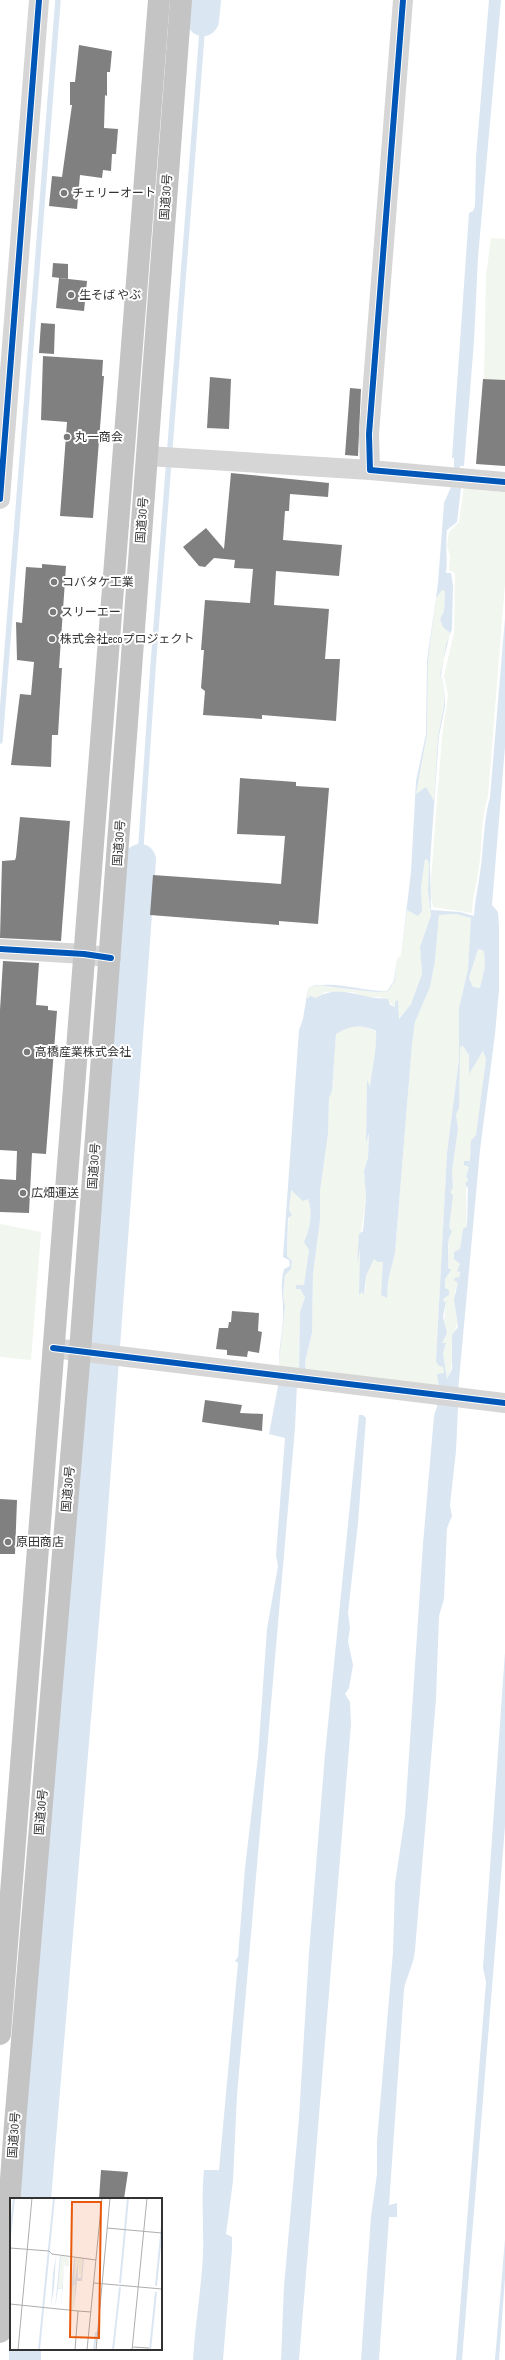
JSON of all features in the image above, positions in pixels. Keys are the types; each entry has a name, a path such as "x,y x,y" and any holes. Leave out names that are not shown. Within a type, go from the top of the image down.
{"highway":[{"name":"国道30号","path":"0,2034 159,0"},
{"name":"国道30号","path":"0,2332 16,2116 86,1352 110,958 152,457 182,0"}],"street":[{"path":"0,499 39,0"},
{"path":"370,470 369,434 403,0"},
{"path":"152,457 370,470 505,482"},
{"path":"0,949 84,954 110,958"},
{"path":"53,1348 114,1354 505,1403"}],"shaded area":[{"path":"489,0 501,0 478,257 474,341 464,466 460,466 460,469 454,469 454,458 452,458 469,213 473,211 475,206 476,157"},
{"path":"491,238 505,239 505,384 484,382 486,276"},
{"path":"464,486 505,490 505,583 488,796 485,805 480,863 473,898 472,913 433,907 430,892 442,737 448,695 444,676 454,633 455,573 449,570 450,556 447,545 449,532 459,522"},
{"path":"451,487 461,488 457,522 447,530 446,536 446,573 451,573 453,585 452,629 449,637 450,633 443,627 440,619 444,611 445,591 442,590 436,598 428,661 427,734 416,794 426,787 434,801 438,736 444,706 444,686 445,707 439,736 430,863 431,910 460,912 474,916 486,816 490,797 505,618 505,747 492,905 498,912 499,990 495,1034 480,1150 458,1391 343,1377 439,1388 437,1374 444,1373 443,1367 438,1365 436,1361 447,1153 459,1059 459,1008 468,969 471,918 456,914 439,915 435,961 430,987 415,1022 395,1253 388,1281 387,1298 381,1295 383,1262 378,1262 374,1259 366,1276 364,1295 362,1292 359,1295 360,1250 357,1264 359,1234 363,1231 366,1198 364,1171 368,1158 369,1133 366,1142 367,1080 370,1087 375,1052 376,1031 366,1027 356,1026 336,1034 332,1091 329,1098 328,1134 320,1191 320,1220 313,1274 312,1333 305,1362 306,1373 286,1373 280,1370 286,1372 299,1370 300,1312 305,1297 300,1289 296,1289 296,1285 304,1285 309,1250 304,1242 310,1221 310,1204 308,1199 303,1201 291,1190 289,1210 292,1215 288,1218 287,1256 292,1261 291,1269 285,1275 283,1295 285,1307 279,1360 283,1323 282,1288 283,1276 284,1269 290,1266 289,1260 283,1257 299,1030 303,1019 308,988 307,999 310,996 316,998 328,993 340,992 388,999 390,1005 395,1007 395,1002 398,1000 399,1019 411,1004 422,974 420,947 431,915 428,891 429,864 428,860 425,859 421,888 422,911 418,916 407,910 401,955 411,872 416,781 426,734 427,661 438,583 444,503","holes":["478,949 484,951 485,966 480,988 473,987 469,978","463,1046 469,1055 469,1074 483,1051 486,1059 476,1135 471,1141 470,1161 464,1161 464,1165 469,1167 466,1176 468,1180 465,1184 468,1188 467,1226 463,1229 460,1249 454,1252 454,1259 460,1264 457,1271 460,1272 459,1278 456,1277 454,1280 458,1283 454,1299 458,1327 452,1335 452,1369 447,1379 443,1353 446,1343 442,1343 447,1333 443,1317 446,1302 443,1301 444,1298 449,1295 449,1290 445,1288 445,1279 451,1270 448,1268 448,1244 452,1232 449,1227 453,1195 450,1192 453,1188 452,1171 458,1129 456,1115 459,1108 460,1047"]},
{"path":"442,590 445,590 444,611 440,619 443,627 450,633 440,675 444,686 444,706 438,736 434,802 416,794 427,734 428,661 436,598"},
{"path":"444,660 441,676 444,686 440,675"},
{"path":"425,859 429,860 428,891 431,915 420,947 422,974 411,1004 398,1019 399,1009 380,997 366,997 353,992 325,992 316,999 307,999 308,988 316,985 376,992 388,990 395,981 397,959 401,955 407,910 422,911 421,888"},
{"path":"456,914 472,918 468,969 459,1008 459,1058 460,1047 463,1046 469,1055 469,1073 484,1050 486,1059 476,1136 471,1142 470,1161 464,1162 469,1167 466,1176 468,1181 466,1193 467,1226 463,1229 458,1262 460,1264 458,1289 455,1290 456,1317 458,1320 452,1341 451,1370 447,1379 443,1353 446,1343 442,1343 446,1302 443,1302 445,1279 450,1271 448,1268 450,1192 453,1184 452,1171 458,1129 456,1115 459,1108 459,1059 447,1153 436,1361 443,1367 444,1374 438,1374 439,1388 306,1373 305,1362 312,1333 313,1274 320,1220 320,1191 328,1134 329,1098 332,1091 336,1034 351,1027 371,1029 376,1032 375,1053 370,1088 367,1081 366,1140 369,1132 368,1159 364,1171 366,1198 357,1261 361,1248 359,1294 362,1292 365,1294 366,1276 374,1259 384,1261 381,1295 387,1298 388,1281 395,1253 415,1022 430,987 435,961 439,915"},
{"path":"478,949 484,951 485,966 480,988 473,987 469,978"},
{"path":"397,959 395,981 388,991 376,992 320,985 337,985 367,990 387,991 394,981"},
{"path":"290,1190 308,1199 311,1215 305,1242 309,1250 304,1285 296,1289 300,1289 305,1297 300,1312 299,1370 280,1369 279,1362 285,1307 283,1295 285,1275 291,1268 292,1261 287,1256"},
{"path":"0,1224 41,1232 31,1360 0,1357"},
{"path":"279,1381 297,1384 295,1428 237,2095 233,2181 226,2234 232,2237 232,2249 223,2360 193,2360 203,2256 204,2170 219,2170 238,1963 235,1961 238,1957 245,1868 258,1757 267,1629 278,1566 276,1555 285,1438 269,1434"},
{"path":"438,1403 458,1407 456,1451 450,1505 452,1516 447,1528 444,1599 439,1616 436,1699 415,1950 404,1989 389,2205 397,2203 397,2217 389,2217 379,2360 361,2360 371,2217 377,2174 377,2141 393,1952 395,1884 405,1816 423,1544 434,1416"},
{"path":"359,1415 363,1415 366,1418 358,1523 348,1613 350,1628 348,1641 353,1665 349,1688 345,1694 350,1702 351,1724 299,2360 281,2360 284,2286 299,2118 309,1953 325,1754"},
{"path":"505,1652 505,1826 462,2360 456,2360 486,1982 483,1968"},
{"path":"505,2239 505,2278 499,2360 495,2360"}],"building":[{"path":"79,45 112,51 110,72 107,72 107,96 105,95 104,128 118,129 116,154 112,154 111,171 103,170 102,178 80,175 77,209 49,206 52,176 62,177 72,105 70,105 70,82 75,82"},
{"path":"53,263 68,264 68,279 52,277"},
{"name":"生そば やぶ","path":"59,278 87,281 84,311 56,308"},
{"path":"41,323 55,324 54,354 39,353"},
{"path":"43,356 103,360 102,376 104,376 93,518 60,516 67,422 41,420"},
{"path":"210,377 231,379 229,429 207,428"},
{"path":"483,379 505,380 505,466 476,464"},
{"path":"350,388 361,389 358,456 345,455"},
{"path":"231,473 329,483 328,497 290,494 289,511 285,511 283,540 342,545 339,576 276,571 274,605 329,609 325,659 340,659 336,721 262,715 262,719 203,715 205,691 201,688 204,650 201,650 205,600 250,603 253,569 234,568 235,560 214,558 205,567 199,566 183,547 206,528 224,549"},
{"path":"42,564 66,566 59,668 62,668 58,735 52,735 51,767 11,765 20,694 31,695 34,662 17,660 16,622 22,623 26,567 42,568"},
{"path":"240,778 296,782 296,786 329,788 318,924 279,921 279,925 150,915 153,875 281,884 285,836 237,834"},
{"path":"20,817 70,821 61,941 0,938 2,861 15,860"},
{"path":"3,961 39,963 36,1005 48,1006 48,1010 57,1011 46,1154 32,1153 29,1213 0,1212 0,1179 16,1180 17,1151 0,1150 0,1010"},
{"path":"232,1311 259,1313 258,1331 262,1332 259,1353 248,1351 247,1357 227,1355 227,1350 216,1349 219,1328 228,1328 229,1322 231,1322"},
{"path":"205,1400 242,1405 240,1413 263,1414 262,1431 202,1422"},
{"path":"0,1499 17,1500 15,1554 0,1554"},
{"path":"101,2170 128,2172 124,2198 99,2198"}],"waterway":[{"path":"0,741 58,0"},
{"path":"203,20 205,0"},
{"path":"140,860 153,667 203,20"},
{"path":"35,2198 89,1549 140,860"},
{"path":"25,2350 25,2360"}],"cycle path":[{"path":"0,499 39,0"},
{"path":"403,0 369,434 370,470 505,482"},
{"path":"0,949 84,954 111,958"},
{"path":"53,1348 505,1403"}],"place":[{"name":"チェリーオート","path":"64,193"},
{"name":"生そば やぶ","path":"71,295"},
{"name":"丸一商会","path":"67,437"},
{"name":"コバタケ工業","path":"54,582"},
{"name":"スリーエー","path":"53,612"},
{"name":"株式会社ecoプロジェクト","path":"52,639"},
{"name":"高橋産業株式会社","path":"27,1052"},
{"name":"広畑運送","path":"23,1193"},
{"name":"原田商店","path":"8,1542"}]}
